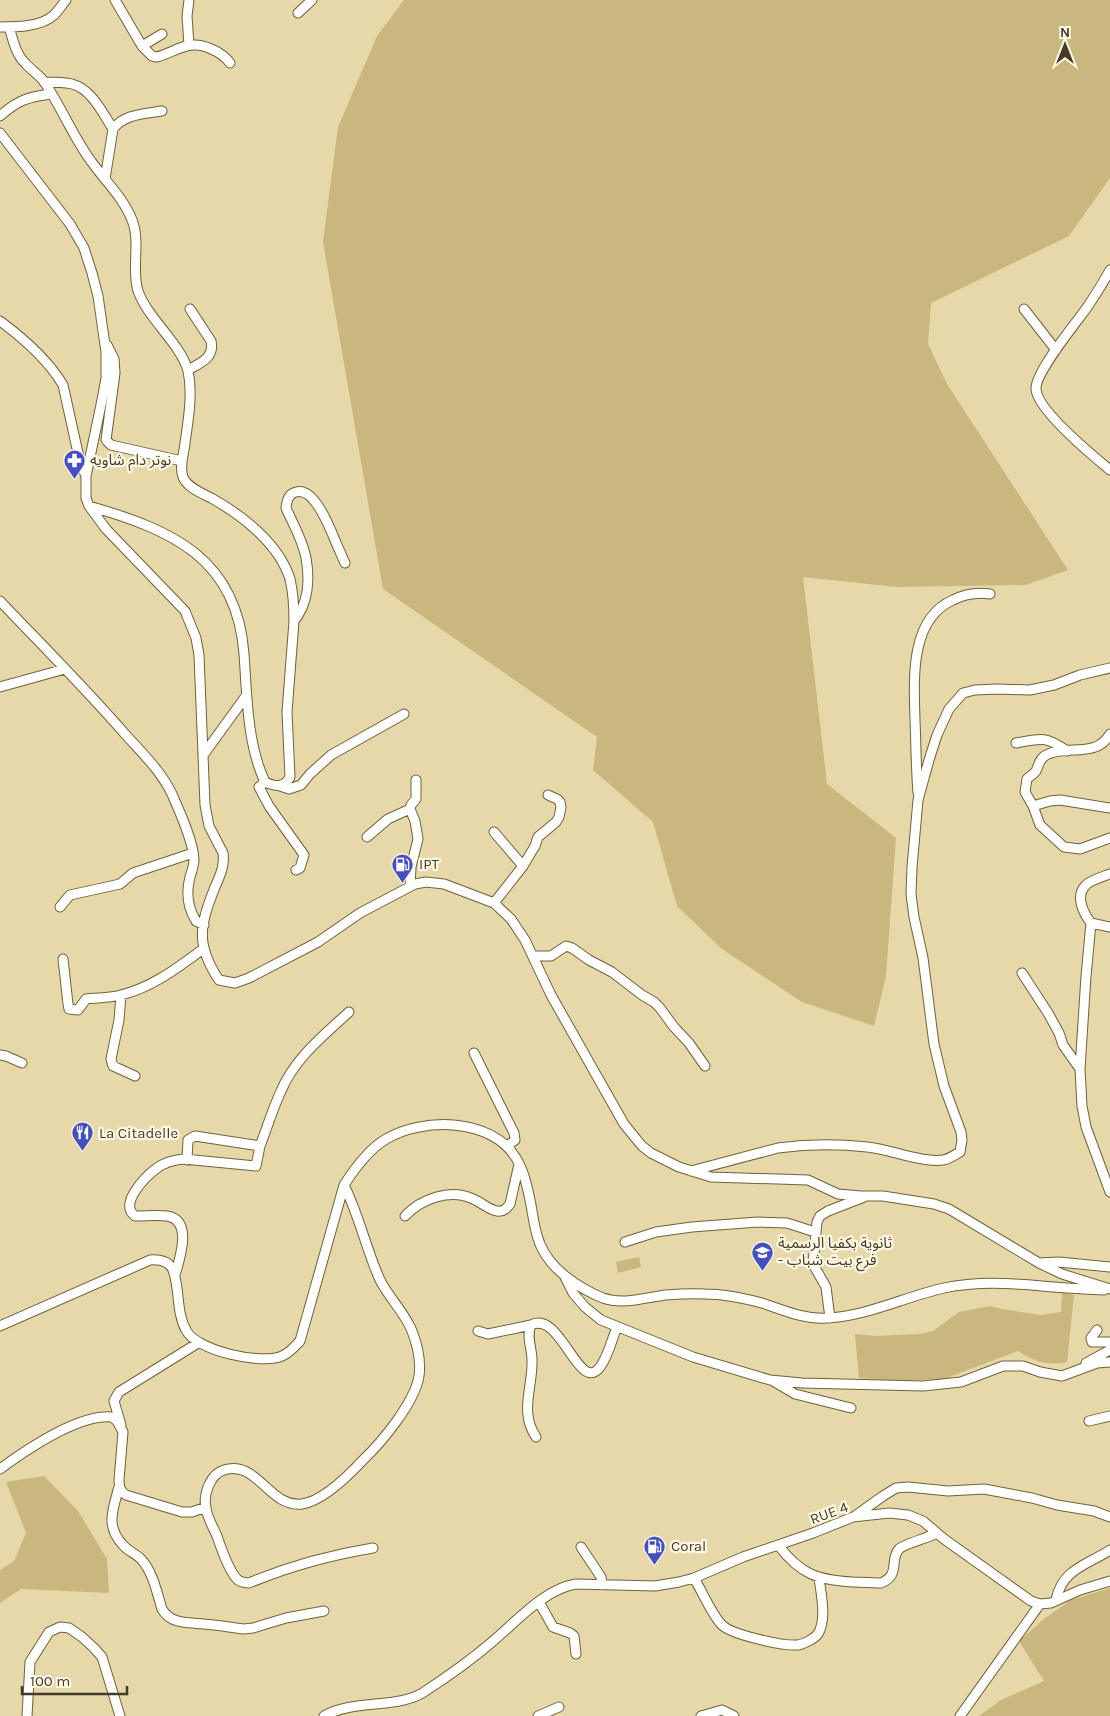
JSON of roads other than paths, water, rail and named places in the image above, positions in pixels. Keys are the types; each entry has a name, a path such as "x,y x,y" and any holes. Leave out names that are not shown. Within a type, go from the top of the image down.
{"street":[{"path":"66,0 59,4 53,16 44,21 23,26 4,27 18,55 44,82 82,148 117,193 132,220 135,231 136,283 138,291 188,370 189,401 182,461 183,477 186,482 248,521 274,550 290,579 294,621 287,712 290,777 286,783 280,786"},
{"path":"115,0 142,46 152,56 157,57 189,45 214,50 224,55 230,63"},
{"path":"189,0 187,16 189,45"},
{"path":"298,13 312,0"},
{"path":"142,46 162,34"},
{"path":"44,82 71,84 86,92 100,108 113,129"},
{"path":"0,116 25,98 51,94"},
{"path":"106,178 113,129 121,120 162,111"},
{"path":"0,133 70,224 84,248 98,296 105,342 106,378 86,476 86,498 89,506 106,529 177,601 191,621 199,655 206,818 224,858 222,870 211,897 202,936 203,949 210,966 219,980 235,983 249,978 318,942 360,913 410,886 426,882 444,884 494,903 511,919 533,956 551,995 629,1131 651,1153 691,1171 712,1177 808,1180 838,1194 883,1196 934,1204 949,1209 1039,1263 1062,1274 1110,1290"},
{"path":"1110,270 1088,307 1056,350 1037,382 1036,390 1043,406 1086,450 1110,470"},
{"path":"188,370 207,359 213,347 190,309"},
{"path":"1024,309 1056,350"},
{"path":"0,321 31,347 63,385 80,462 86,476"},
{"path":"105,342 114,359 115,374 106,440 111,445 182,461"},
{"path":"294,621 302,611 306,600 306,559 286,508 287,501 294,492 308,494 320,506 345,563"},
{"path":"89,506 142,523 176,539 198,554 211,567 232,600 237,612 241,630 246,696 259,769 265,782 289,789 300,785 331,755 404,714"},
{"path":"691,1171 793,1146 823,1144 868,1147 930,1160 949,1159 960,1152 961,1132 944,1086 934,1044 923,958 911,894 918,800 914,684 917,654 922,636 932,615 942,605 960,597 976,592 990,594"},
{"path":"0,601 102,708 165,781 181,815 193,853 193,867 188,892 189,906 196,921 204,925"},
{"path":"918,800 937,736 948,709 963,693 997,689 1030,690 1054,686 1080,676 1110,668"},
{"path":"0,687 65,669"},
{"path":"204,754 246,696"},
{"path":"1110,734 1102,744 1094,748 1045,756 1040,760 1034,773 1025,783 1025,792 1040,825 1064,847 1080,849 1110,838"},
{"path":"1016,743 1032,739 1051,739 1067,751"},
{"path":"367,836 388,819 410,809 416,799 416,780"},
{"path":"265,782 259,787 265,800 304,855 300,868 296,870"},
{"path":"494,903 523,866 538,837 556,822 559,817 562,806 560,802 548,795"},
{"path":"1033,806 1060,800 1110,808"},
{"path":"410,809 415,821 418,838 411,867 410,886"},
{"path":"494,832 523,866"},
{"path":"60,907 70,895 120,884 133,873 193,853"},
{"path":"1110,874 1090,882 1084,887 1081,894 1083,911 1091,923 1080,1069 1082,1106 1086,1127 1110,1192"},
{"path":"1091,923 1110,926"},
{"path":"533,956 551,956 566,946 612,972 660,1008 705,1066"},
{"path":"63,959 69,1009 78,1010 86,999 120,995 158,980 203,949"},
{"path":"1022,973 1048,1013 1063,1045 1080,1069"},
{"path":"120,995 119,1020 111,1059 113,1066 135,1076"},
{"path":"175,1275 183,1232 180,1222 169,1216 135,1216 131,1213 128,1205 139,1184 157,1168 174,1160 256,1166 260,1146 280,1091 290,1073 309,1048 349,1012"},
{"path":"474,1053 514,1133 515,1140 507,1146"},
{"path":"0,1055 22,1063"},
{"path":"0,1326 150,1260 157,1260 171,1265 175,1275 182,1320 186,1331 198,1343 260,1360 281,1357 300,1341 344,1185 355,1169 386,1139 405,1131 432,1126 466,1126 490,1134 507,1146 519,1164 525,1179 540,1246 548,1258 565,1276 600,1296 613,1301 630,1301 667,1295 708,1294 749,1300 796,1314 830,1318 871,1311 916,1295 945,1288 984,1282 1110,1290"},
{"path":"187,1160 188,1140 195,1136 260,1146"},
{"path":"405,1216 411,1209 424,1201 452,1195 471,1198 494,1210 502,1211 508,1208 510,1204 519,1164"},
{"path":"344,1185 359,1219 380,1279 412,1332 419,1366 419,1376 413,1394 371,1453 337,1484 312,1501 302,1504 286,1503 278,1499 254,1477 242,1469 232,1468 222,1470 212,1479 206,1492 206,1507 232,1571 244,1583 298,1564 373,1548"},
{"path":"830,1318 826,1287 813,1264 817,1222 820,1216 867,1195"},
{"path":"625,1242 656,1232 758,1222 787,1223 815,1232"},
{"path":"1039,1263 1059,1262 1110,1267"},
{"path":"565,1276 573,1293 585,1307 601,1320 693,1357 770,1380 923,1386 961,1382 1003,1366 1023,1366 1053,1376 1068,1375 1097,1363 1110,1362"},
{"path":"478,1332 488,1334 540,1324 554,1330 584,1371 590,1372 598,1369 602,1364 617,1327"},
{"path":"531,1325 528,1333 532,1362 527,1414 531,1430 536,1437"},
{"path":"1097,1330 1091,1337 1092,1342 1110,1342"},
{"path":"198,1343 119,1392 114,1401 119,1414 123,1438 119,1487 112,1510 112,1529 123,1545 141,1559 149,1571 165,1614 182,1623 243,1629 324,1611"},
{"path":"1068,1375 1110,1350"},
{"path":"770,1380 795,1394 851,1408"},
{"path":"1088,1421 1110,1416"},
{"path":"0,1469 32,1446 55,1434 96,1418 112,1417 122,1428"},
{"path":"119,1487 126,1495 182,1512 192,1512 206,1507"},
{"path":"853,1517 896,1488 908,1487 948,1491 984,1489 1094,1511 1110,1518"},
{"name":"RUE 4","path":"324,1716 350,1707 395,1701 419,1695 491,1643 539,1602 570,1585 655,1586 694,1578 743,1557 813,1534 853,1517 881,1513 908,1515 923,1521 936,1533 1031,1601 1040,1604"},
{"path":"778,1545 796,1564 819,1578 829,1581 882,1583 893,1574 896,1555 900,1548 936,1533"},
{"path":"581,1547 601,1577 602,1585"},
{"path":"1056,1600 1060,1587 1070,1574 1110,1550"},
{"path":"694,1578 721,1624 729,1630 746,1637 798,1644 816,1637 820,1629 822,1611 819,1578"},
{"path":"960,1716 1040,1604 1051,1603 1080,1590 1110,1581"},
{"path":"539,1602 553,1627 574,1636 576,1654"},
{"path":"27,1716 30,1662 49,1632 60,1627 69,1628 82,1637 102,1657 120,1716"},
{"path":"538,1716 559,1707"},
{"path":"701,1716 722,1710 734,1716"}],"place":[{"name":"نوتر دام شاويه","path":"74,479"},
{"name":"IPT","path":"403,883"},
{"name":"La Citadelle","path":"83,1152"},
{"name":"ثانوية بكفيا الرسمية - فرع بيت شباب","path":"762,1271"},
{"name":"Coral","path":"655,1565"}]}
